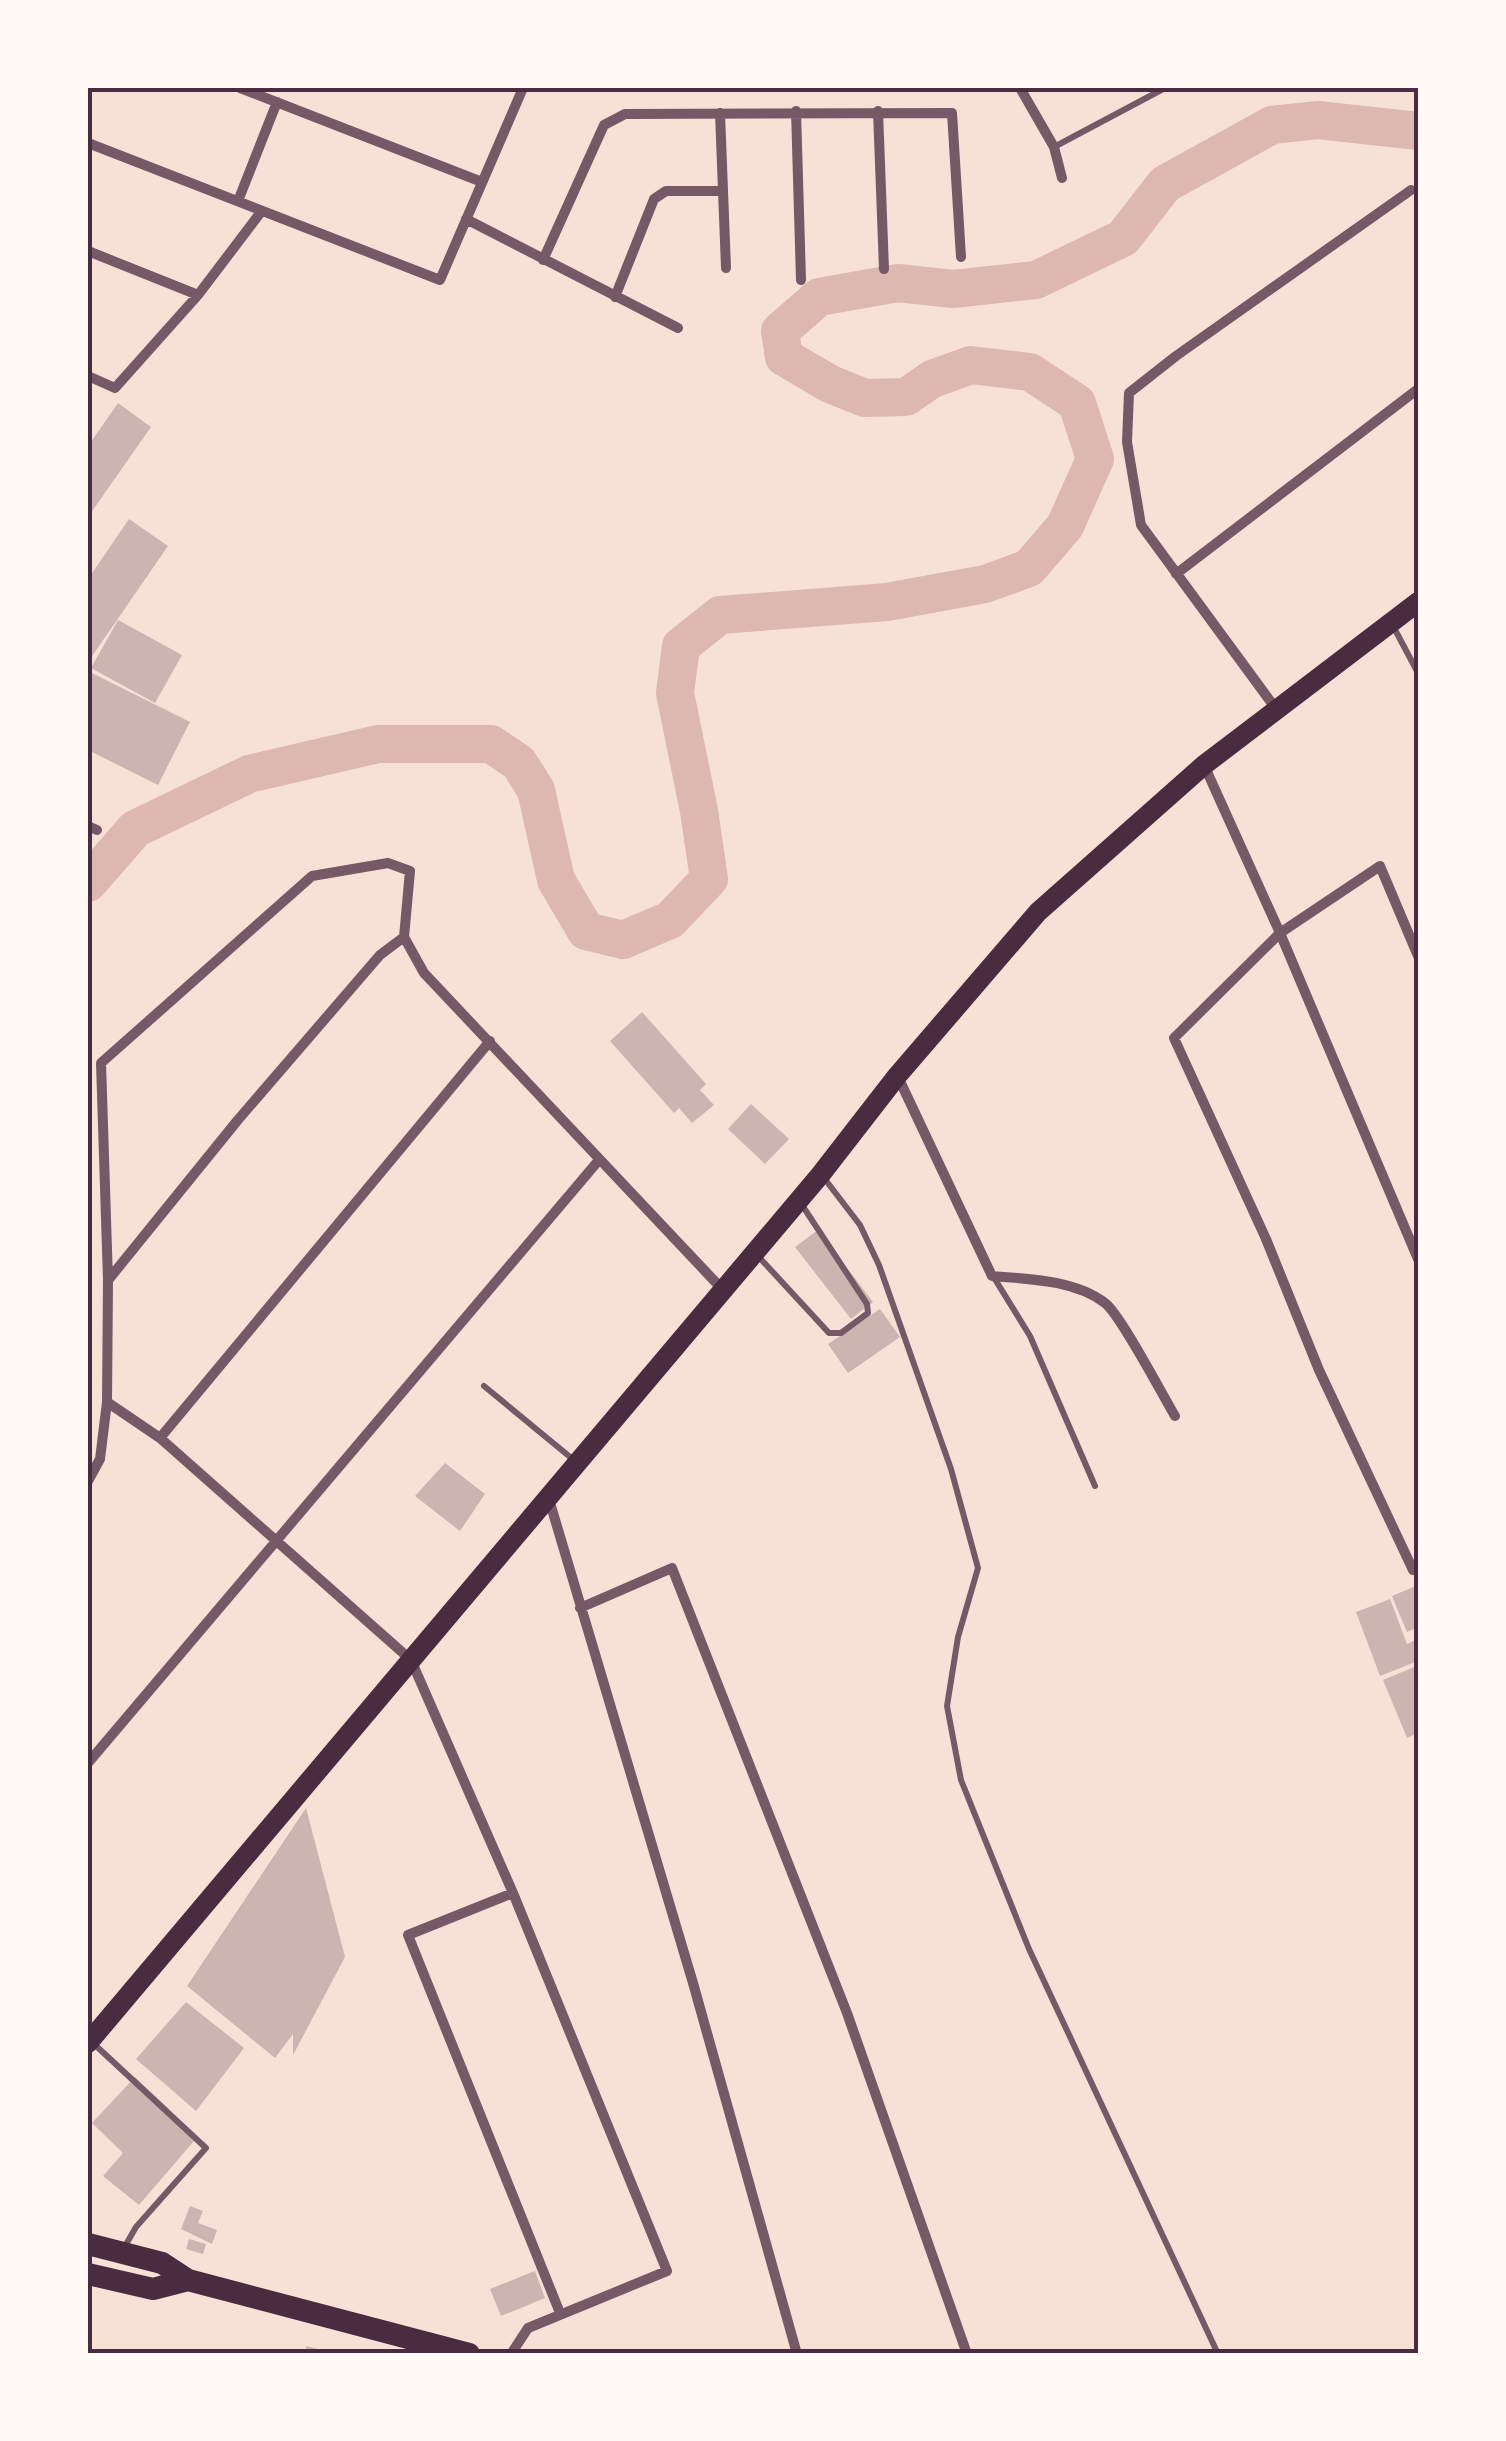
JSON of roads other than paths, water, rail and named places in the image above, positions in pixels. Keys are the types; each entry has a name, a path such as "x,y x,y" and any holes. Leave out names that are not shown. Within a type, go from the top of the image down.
{"highway":[{"path":"88,2244 162,2263 188,2280 406,2346 470,2354"},
{"path":"88,2274 153,2289 188,2280"}],"main road":[{"path":"89,2041 1038,912 1204,765 1418,602"}],"street":[{"path":"240,88 482,182"},
{"path":"88,144 440,280 520,88"},
{"path":"1020,88 1054,147 1062,178"},
{"path":"238,202 277,102"},
{"path":"796,111 800,280"},
{"path":"543,260 604,125 625,114 796,111 952,113 962,258"},
{"path":"878,111 884,269"},
{"path":"720,112 726,268"},
{"path":"615,297 654,198 666,192 722,190"},
{"path":"1276,709 1141,525 1127,442 1129,393 1411,190"},
{"path":"88,376 115,388 198,295 261,212"},
{"path":"466,219 678,328"},
{"path":"88,251 198,295"},
{"path":"1176,574 1418,388"},
{"path":"1204,765 1418,1259"},
{"path":"88,1481 100,1460 107,1402 108,1280 101,1064 312,876 388,863 410,871 404,938 424,973 722,1289"},
{"path":"1418,956 1380,866 1280,933 1174,1038 1266,1239 1319,1370 1413,1570 1418,1568"},
{"path":"108,1280 341,1000 380,955 404,938"},
{"path":"160,1438 490,1041"},
{"path":"897,1076 992,1276 1044,1281 1077,1289 1108,1304 1175,1416"},
{"path":"88,1763 599,1160"},
{"path":"107,1402 160,1438 411,1660 513,1893 667,2271 528,2328 511,2354"},
{"path":"548,1495 797,2354"},
{"path":"580,1608 672,1568 847,2013 966,2354"},
{"path":"513,1893 408,1936 560,2314"}],"lane":[{"path":"1054,147 1164,88"},
{"path":"1391,623 1418,673"},
{"path":"821,1174 860,1225 879,1265 951,1470 978,1568 958,1637 947,1706 961,1780 1030,1949 1218,2354"},
{"path":"754,1252 829,1333 841,1333 868,1313 867,1304 799,1200"},
{"path":"992,1276 1030,1336 1094,1486"},
{"path":"484,1386 576,1462"},
{"path":"89,2041 206,2148 136,2227 121,2253"}],"waterway":[{"path":"88,883 135,829 249,774 378,744 491,744 519,763 536,790 556,880 586,931 623,940 670,920 709,879 675,693 681,646 720,615 887,602 985,584 1029,568 1065,526 1095,459 1077,403 1030,372 971,365 932,379 906,397 865,398 830,384 784,357 780,331 819,297 898,283 953,289 1036,280 1123,238 1165,184 1272,125 1318,120 1418,131"}]}
